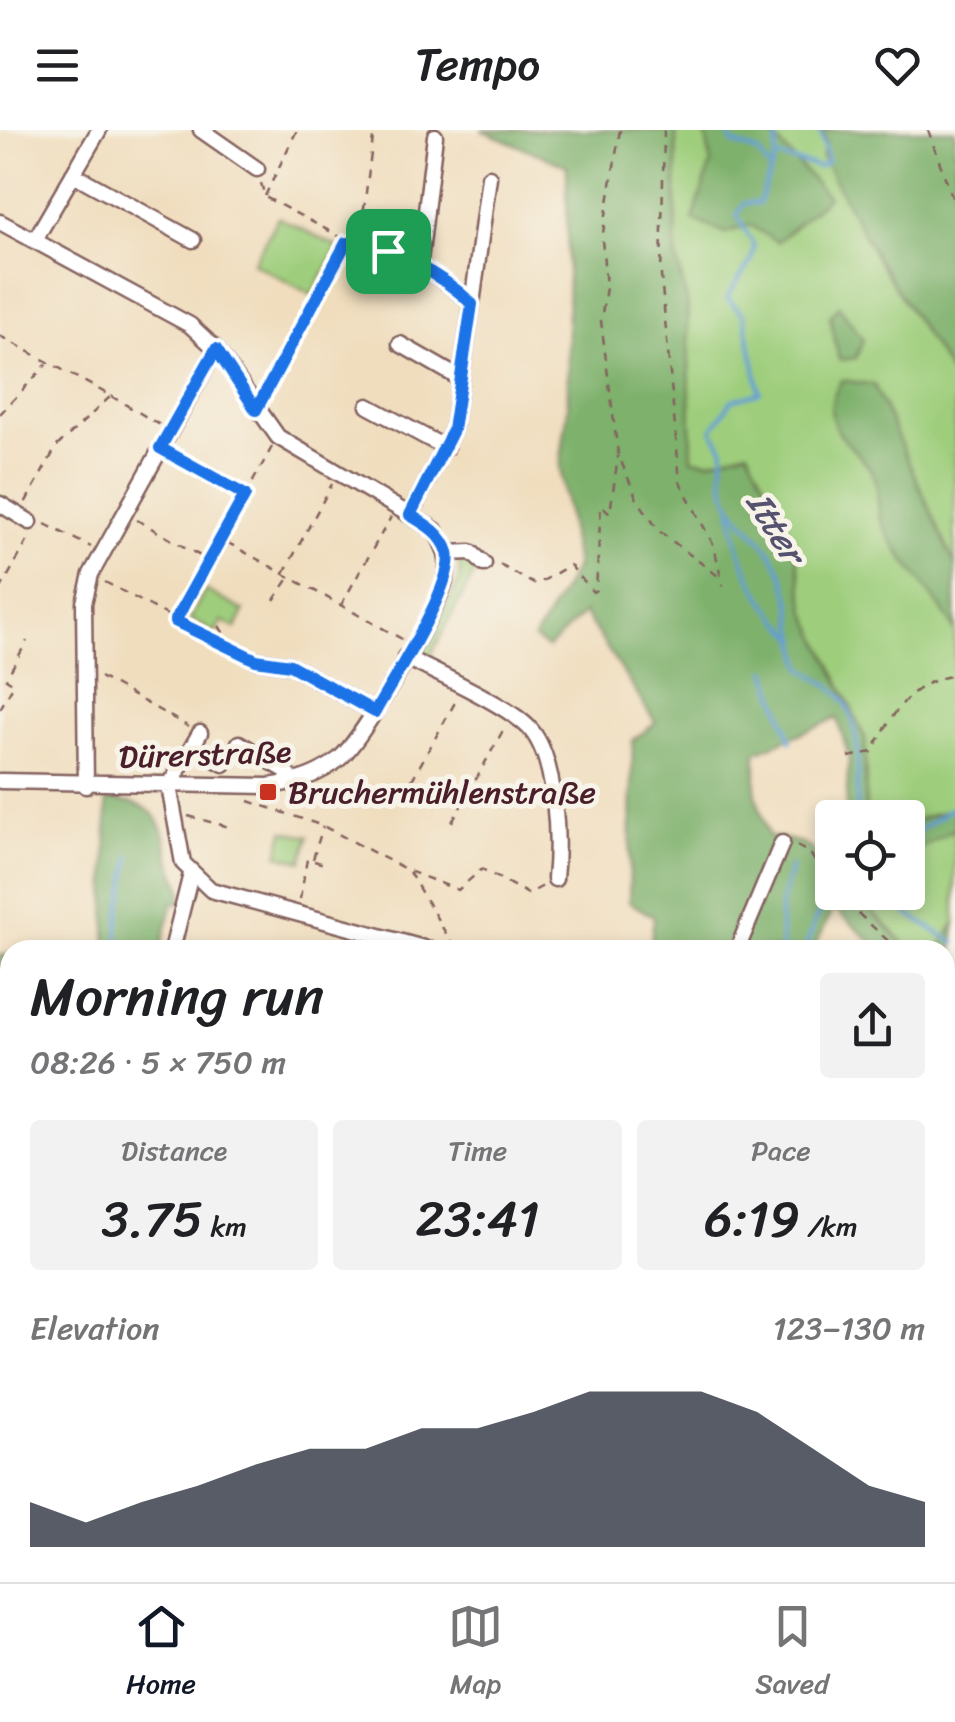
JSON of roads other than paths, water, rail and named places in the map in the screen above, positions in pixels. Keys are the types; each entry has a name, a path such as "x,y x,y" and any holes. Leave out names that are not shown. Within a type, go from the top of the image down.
{"street":[{"path":"36,238 98,130"},
{"path":"200,130 257,169"},
{"path":"419,268 435,136"},
{"path":"73,174 192,240"},
{"path":"403,511 446,448 472,304 489,177"},
{"path":"0,222 36,238 190,325 216,349 278,437 435,530 448,553 471,552 484,564"},
{"path":"366,246 388,251 472,304"},
{"path":"400,344 460,379"},
{"path":"86,786 84,604 91,574 216,349"},
{"path":"368,406 446,448"},
{"path":"0,504 25,518"},
{"name":"Dürerstraße","path":"0,781 86,786 293,784 342,757 375,712 445,582 448,553"},
{"path":"405,657 530,728 543,750 559,843 554,879"},
{"path":"256,660 290,665 375,712"},
{"path":"224,764 196,740 169,786 177,848 191,874 228,896 394,940"},
{"path":"239,743 285,770 293,784"},
{"path":"742,940 782,843"},
{"path":"174,940 191,874"}],"waterway":[{"path":"728,130 732,143 758,152 768,167"},
{"path":"776,155 777,130"},
{"name":"Itter","path":"820,130 828,161 820,167 776,157 759,203 744,203 737,215 754,246 751,261 727,298 744,315 760,392 732,400 712,430 724,449 725,491 731,505 770,552 785,581 803,668 836,691 852,717 856,733 857,800"},
{"path":"732,510 739,547 752,581 798,639"},
{"path":"767,670 791,741"},
{"path":"925,826 955,806"},
{"path":"118,940 130,857"},
{"path":"782,940 780,907 791,866"},
{"name":"Itter","path":"808,940 822,910"},
{"path":"904,910 950,940"}],"place":[{"name":"Bruchermühlenstraße","path":"268,792"}]}
